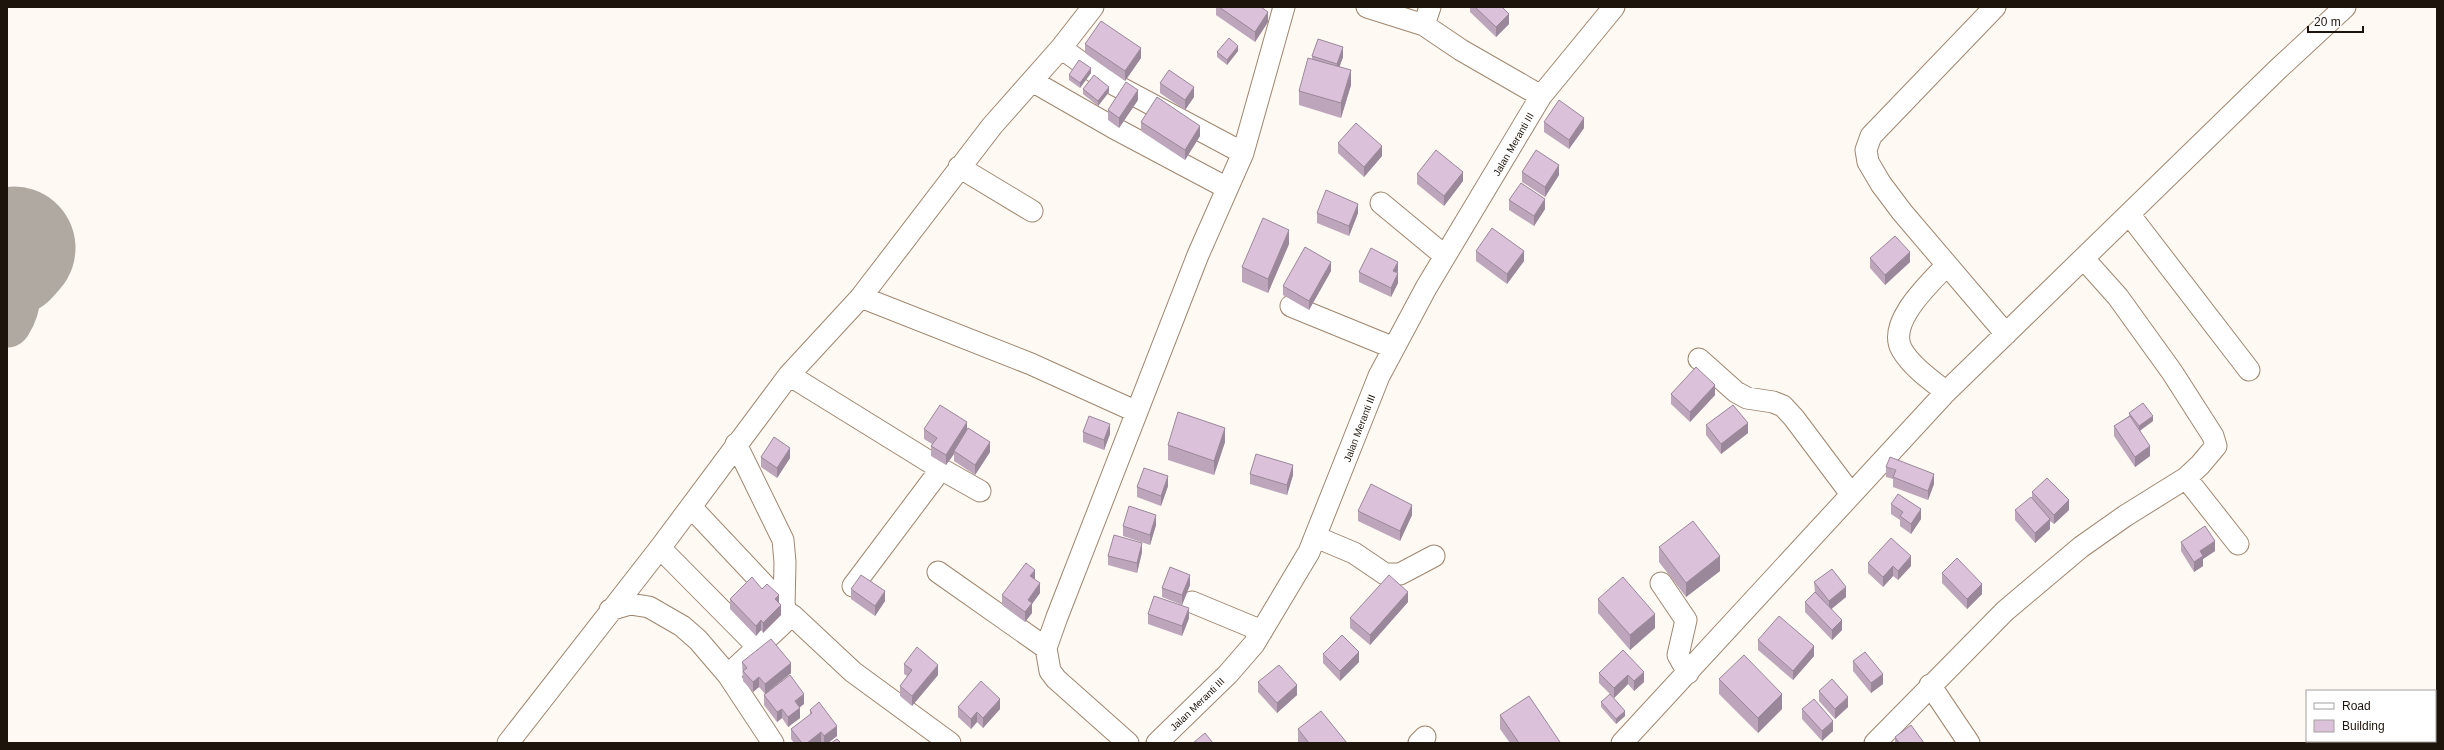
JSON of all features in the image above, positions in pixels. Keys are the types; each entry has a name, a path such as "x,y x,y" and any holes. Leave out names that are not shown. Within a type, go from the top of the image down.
{"street":[{"path":"508,743 610,610 660,548 736,444 789,375 861,297 959,167 1061,48 1093,7"},
{"path":"1128,743 1056,680 1050,671 1046,648 1067,589 1198,255 1243,152 1284,7"},
{"path":"1367,7 1427,16 1461,50 1541,96"},
{"name":"Jalan Meranti III","path":"1157,743 1243,659 1262,631 1309,552 1379,376 1445,256 1541,96 1614,7"},
{"path":"1995,7 1871,136 1866,150 1868,162 1880,184 2006,334"},
{"path":"1622,743 1946,392 2277,70 2345,7"},
{"path":"1061,48 1104,79 1243,152"},
{"path":"1032,81 1114,128 1227,188"},
{"path":"959,167 1032,211"},
{"path":"1381,203 1445,256"},
{"path":"2129,214 2249,370"},
{"path":"1875,743 1930,685 2005,611 2081,547 2125,516 2186,478 2200,465 2216,446 2216,441 2172,372 2118,297 2084,259"},
{"path":"1946,392 1908,358 1899,342 1900,325 1906,314 1925,288 1947,265"},
{"path":"861,297 1031,364 1137,412"},
{"path":"1290,306 1394,348"},
{"path":"1699,359 1736,392 1747,398 1773,402 1783,406 1794,418 1851,494"},
{"path":"789,375 941,469 980,491"},
{"path":"728,675 757,646 788,611 783,540 736,444"},
{"path":"853,586 941,469"},
{"path":"2186,478 2238,544"},
{"path":"691,507 788,611 853,672 950,743"},
{"path":"1316,537 1354,553 1385,574 1400,574 1434,556"},
{"path":"660,548 757,646"},
{"path":"938,572 1046,648"},
{"path":"1661,583 1686,620 1686,628 1678,648 1678,655 1688,673"},
{"path":"1192,602 1262,631"},
{"path":"610,610 630,604 649,607 682,626 698,640 728,675 773,743"},
{"path":"1930,685 1969,743"}],"building":[{"path":"1219,7 1261,7 1268,12 1255,32"},
{"path":"1475,7 1502,7 1509,14 1496,27"},
{"path":"1101,21 1141,48 1125,71 1085,44"},
{"path":"1229,38 1238,46 1227,60 1217,52"},
{"path":"1318,39 1343,47 1337,64 1312,56"},
{"path":"1308,58 1351,70 1341,103 1299,91"},
{"path":"1079,60 1091,68 1080,83 1069,75"},
{"path":"1169,70 1194,87 1185,100 1160,83"},
{"path":"1094,75 1109,87 1098,101 1083,89"},
{"path":"1126,82 1138,90 1119,118 1108,110"},
{"path":"1157,97 1200,126 1185,150 1141,122"},
{"path":"1559,100 1584,118 1569,140 1544,122"},
{"path":"1356,123 1382,146 1364,167 1338,143"},
{"path":"1436,150 1463,172 1444,196 1417,174"},
{"path":"1536,150 1559,165 1545,187 1522,172"},
{"path":"1521,183 1545,199 1534,216 1509,200"},
{"path":"1326,190 1358,204 1349,226 1317,213"},
{"path":"1263,218 1289,230 1268,279 1242,267"},
{"path":"1492,228 1524,251 1507,274 1476,251"},
{"path":"1895,236 1910,252 1885,275 1870,258"},
{"path":"1305,247 1331,262 1309,301 1283,286"},
{"path":"1371,248 1398,262 1393,271 1398,273 1391,288 1359,272"},
{"path":"1696,367 1715,385 1690,412 1671,394"},
{"path":"2143,403 2153,416 2139,426 2129,413"},
{"path":"940,405 967,422 946,455 931,446 937,438 924,429"},
{"path":"1733,405 1748,423 1721,444 1706,425"},
{"path":"1178,412 1225,428 1214,461 1168,445"},
{"path":"1089,416 1110,424 1104,440 1083,432"},
{"path":"2130,416 2150,446 2135,457 2114,426"},
{"path":"968,428 990,442 975,465 954,451"},
{"path":"774,437 790,448 777,468 761,457"},
{"path":"1256,454 1293,465 1287,485 1250,474"},
{"path":"1890,457 1934,474 1928,491 1893,477 1896,470 1886,467"},
{"path":"1144,468 1168,476 1161,496 1137,487"},
{"path":"2047,478 2069,500 2054,515 2032,492"},
{"path":"1371,484 1412,505 1400,531 1358,511"},
{"path":"1898,494 1921,509 1911,524 1900,516 1903,512 1891,504"},
{"path":"2031,497 2050,519 2035,533 2015,510"},
{"path":"1129,506 1156,515 1150,535 1123,526"},
{"path":"1693,521 1720,556 1686,583 1659,547"},
{"path":"2205,526 2215,541 2200,551 2203,556 2194,562 2181,542"},
{"path":"1114,535 1142,543 1137,563 1108,556"},
{"path":"1891,538 1911,556 1898,571 1893,566 1883,577 1868,563"},
{"path":"1957,558 1982,584 1967,599 1942,573"},
{"path":"1026,563 1035,570 1030,576 1040,583 1028,600 1032,603 1025,612 1002,595"},
{"path":"1170,567 1190,575 1182,595 1162,588"},
{"path":"1832,569 1846,587 1829,601 1814,582"},
{"path":"861,575 885,591 875,606 851,589"},
{"path":"1389,575 1408,592 1370,635 1350,618"},
{"path":"752,577 762,589 767,584 779,595 775,599 781,605 763,623 761,620 756,626 730,599"},
{"path":"1623,577 1655,614 1630,635 1598,599"},
{"path":"1815,592 1842,620 1832,630 1805,602"},
{"path":"1154,596 1189,608 1182,626 1148,614"},
{"path":"1779,616 1814,646 1793,671 1758,640"},
{"path":"1342,635 1359,652 1340,671 1323,654"},
{"path":"771,639 791,663 765,684 759,677 753,682 743,671 747,668 742,662"},
{"path":"917,647 938,665 912,696 900,686 912,670 904,664"},
{"path":"1623,650 1644,672 1634,681 1628,675 1614,688 1599,673"},
{"path":"1865,652 1883,674 1871,683 1853,661"},
{"path":"1744,655 1782,694 1758,718 1719,679"},
{"path":"1279,665 1297,685 1277,703 1258,682"},
{"path":"790,675 804,694 795,701 800,708 788,717 782,709 777,712 764,695"},
{"path":"1832,679 1848,697 1835,709 1819,691"},
{"path":"981,681 1000,699 983,718 977,712 971,719 958,707"},
{"path":"1610,694 1625,711 1616,719 1601,702"},
{"path":"1529,696 1560,742 1519,743 1500,715"},
{"path":"1814,699 1833,721 1822,731 1802,709"},
{"path":"819,702 837,726 824,736 821,732 807,743 802,743 791,729 812,713 810,710"},
{"path":"1321,711 1347,743 1309,743 1298,729"},
{"path":"1911,725 1924,743 1899,743 1895,737"},
{"path":"1205,733 1213,743 1193,743"},
{"path":"837,739 841,743 831,743"}],"taxiway":[{"path":"7,264 11,270 16,285 16,301 7,323"}],"runway":[{"path":"7,256 14,248"}]}
